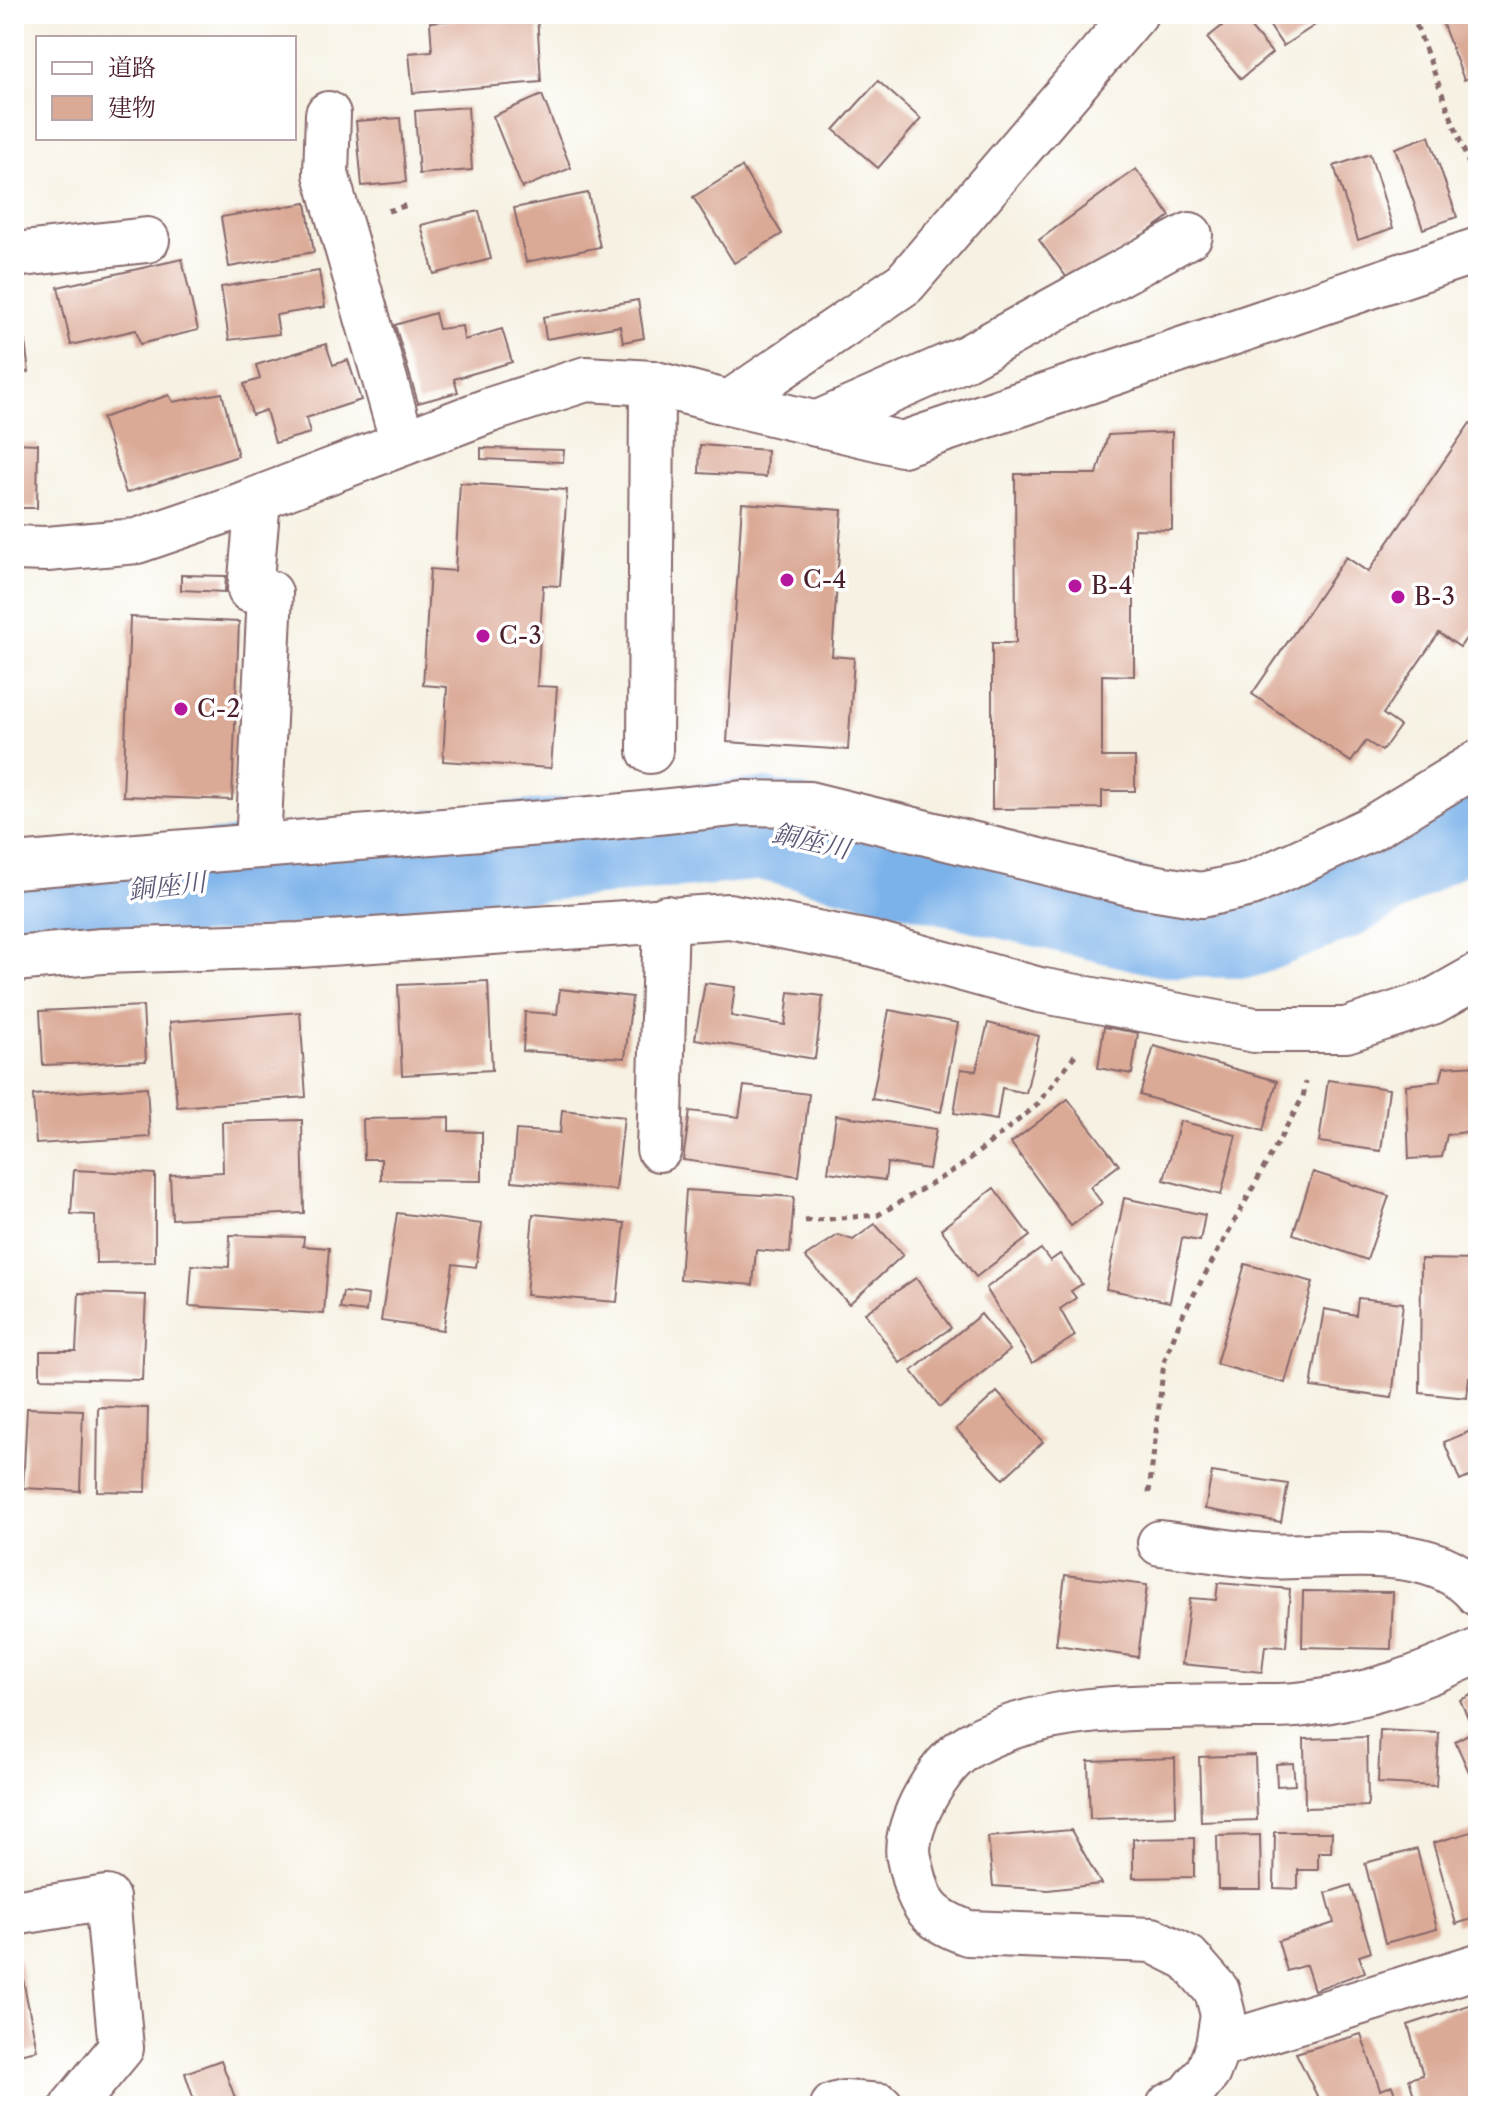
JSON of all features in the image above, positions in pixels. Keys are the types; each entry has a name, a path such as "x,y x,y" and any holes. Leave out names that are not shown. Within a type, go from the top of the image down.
{"street":[{"path":"729,403 905,283 1135,14"},
{"path":"328,114 326,174 403,443"},
{"path":"816,424 966,358 1190,235"},
{"path":"14,255 147,240"},
{"path":"14,548 47,549 137,541 258,499 490,410 586,379 652,383 902,444 1478,250"},
{"path":"650,751 652,383"},
{"path":"258,499 250,590 270,593 258,846"},
{"path":"14,866 603,818 743,803 809,804 1133,884 1201,895 1251,884 1368,830 1478,763"},
{"path":"14,959 102,951 299,945 729,916 869,943 1039,990 1255,1030 1346,1030 1432,1002 1478,976"},
{"path":"659,1149 666,918"},
{"path":"1160,1543 1266,1556 1363,1553 1425,1562 1468,1582 1478,1594"},
{"path":"1169,2106 1189,2096 1208,2072 1218,2046 1223,2015 1217,1991 1188,1958 1152,1940 968,1933 944,1925 927,1911 915,1885 908,1852 923,1801 940,1772 967,1746 1003,1730 1050,1718 1128,1708 1300,1705 1365,1694 1416,1679 1478,1651"},
{"path":"14,1913 107,1898 121,2048 73,2106"},
{"path":"1218,2046 1478,1966"},
{"path":"833,2106 844,2103 881,2106"}],"path":[{"path":"1412,14 1478,188"},
{"path":"805,1221 878,1215 961,1166 1036,1106 1076,1057 1089,1020 1092,1000"},
{"path":"1160,1543 1147,1509 1164,1362 1181,1318 1303,1097 1314,1030"}],"building":[{"path":"537,14 541,82 413,93 409,53 432,51 430,22"},
{"path":"1237,14 1272,53 1241,79 1207,38"},
{"path":"1262,14 1332,14 1283,46"},
{"path":"1439,14 1478,14 1478,74 1464,80"},
{"path":"878,81 921,119 878,168 834,130"},
{"path":"542,95 571,168 522,188 493,116"},
{"path":"468,107 472,170 419,174 415,111"},
{"path":"400,118 406,182 362,186 356,121"},
{"path":"1429,136 1457,217 1423,229 1395,148"},
{"path":"1370,154 1393,228 1358,240 1334,166"},
{"path":"742,167 782,234 734,263 693,197"},
{"path":"1136,169 1170,216 1073,286 1039,240"},
{"path":"588,193 600,247 526,262 514,208"},
{"path":"306,203 314,252 229,267 221,217"},
{"path":"479,211 491,259 434,274 421,225"},
{"path":"182,259 198,330 140,344 136,330 71,345 58,287"},
{"path":"319,271 325,307 276,315 279,334 229,340 221,287"},
{"path":"638,300 644,338 623,342 620,326 546,339 543,317"},
{"path":"435,313 439,329 462,326 464,340 502,329 512,362 454,379 458,392 418,403 395,325"},
{"path":"22,319 29,372 14,374 14,320"},
{"path":"326,344 333,365 348,360 361,400 306,418 310,433 275,443 266,410 252,415 244,384 260,379 256,365"},
{"path":"222,393 238,456 126,493 102,418 169,395 173,402"},
{"name":"B-3","path":"1470,423 1478,428 1478,621 1460,647 1439,633 1383,714 1400,726 1382,751 1366,741 1351,762 1252,694 1346,557 1368,572"},
{"name":"B-4","path":"1172,432 1172,530 1134,529 1134,676 1102,675 1102,757 1135,757 1135,791 1102,791 1102,808 992,809 992,643 1016,643 1015,474 1097,474 1108,435"},
{"path":"14,443 38,444 37,508 14,508"},
{"path":"700,445 767,450 766,477 699,473"},
{"path":"481,448 564,450 563,462 481,459"},
{"name":"C-3","path":"460,483 567,490 560,586 543,585 537,686 557,687 551,768 443,761 447,687 423,685 430,569 455,571"},
{"name":"C-4","path":"742,503 842,510 832,656 854,658 848,750 727,742"},
{"path":"181,575 226,576 225,592 181,590"},
{"name":"C-2","path":"130,617 239,622 232,800 123,796"},
{"path":"488,981 492,1070 402,1075 398,985"},
{"path":"705,983 735,987 731,1016 785,1025 789,992 823,996 815,1059 695,1039"},
{"path":"560,989 632,997 625,1058 523,1051 525,1012 557,1014"},
{"path":"143,1006 146,1061 43,1065 40,1011"},
{"path":"889,1010 958,1023 941,1112 872,1099"},
{"path":"300,1012 306,1097 177,1107 170,1022"},
{"path":"988,1023 1039,1036 1026,1093 1002,1088 997,1120 954,1113 961,1069 976,1071"},
{"path":"1104,1027 1138,1033 1132,1074 1098,1068"},
{"path":"1154,1046 1277,1081 1263,1131 1140,1095"},
{"path":"1478,1065 1478,1130 1447,1135 1442,1157 1409,1159 1406,1085 1440,1081 1444,1067"},
{"path":"1328,1080 1389,1089 1381,1151 1319,1142"},
{"path":"744,1086 809,1094 799,1176 683,1160 690,1111 739,1117"},
{"path":"147,1087 150,1137 36,1144 33,1095"},
{"path":"1068,1099 1119,1165 1090,1187 1102,1203 1071,1226 1011,1143"},
{"path":"562,1110 624,1117 616,1190 512,1181 516,1130 560,1133"},
{"path":"836,1115 936,1129 929,1169 887,1163 885,1180 828,1172"},
{"path":"449,1117 449,1131 482,1132 482,1181 381,1180 381,1159 364,1159 363,1119"},
{"path":"302,1120 304,1213 172,1219 170,1175 223,1172 222,1122"},
{"path":"1180,1121 1236,1135 1221,1195 1164,1180"},
{"path":"74,1170 155,1174 155,1262 96,1263 95,1215 71,1214"},
{"path":"1313,1172 1389,1196 1367,1260 1293,1234"},
{"path":"994,1188 1030,1236 976,1277 941,1229"},
{"path":"686,1190 794,1197 790,1253 756,1250 753,1285 680,1279"},
{"path":"1124,1198 1205,1215 1200,1241 1182,1238 1170,1302 1106,1289"},
{"path":"397,1213 482,1224 476,1267 453,1264 443,1330 381,1321"},
{"path":"533,1214 625,1223 617,1302 526,1295"},
{"path":"875,1224 903,1255 849,1304 805,1257 838,1235 853,1240"},
{"path":"230,1235 304,1237 303,1246 329,1248 324,1314 189,1306 192,1265 229,1267"},
{"path":"1041,1249 1050,1261 1060,1254 1082,1284 1071,1291 1076,1298 1060,1309 1075,1336 1032,1363 986,1288"},
{"path":"1421,1259 1478,1260 1478,1376 1469,1377 1467,1398 1420,1393"},
{"path":"1245,1264 1313,1282 1285,1383 1216,1364"},
{"path":"916,1278 951,1328 900,1363 865,1313"},
{"path":"343,1292 368,1295 366,1312 340,1309"},
{"path":"79,1293 146,1295 142,1380 40,1378 40,1351 76,1351"},
{"path":"1358,1298 1403,1303 1392,1398 1311,1387 1324,1309 1356,1315"},
{"path":"981,1314 1010,1350 940,1407 912,1371"},
{"path":"997,1392 1043,1442 1003,1479 956,1429"},
{"path":"98,1407 148,1408 146,1492 97,1491"},
{"path":"27,1408 83,1410 80,1491 23,1488"},
{"path":"1478,1428 1478,1473 1460,1481 1444,1442"},
{"path":"1212,1472 1288,1484 1281,1522 1205,1509"},
{"path":"1065,1575 1147,1585 1138,1657 1056,1645"},
{"path":"1218,1583 1290,1589 1286,1647 1265,1646 1262,1672 1182,1664 1190,1598 1216,1600"},
{"path":"1303,1591 1393,1592 1391,1649 1302,1647"},
{"path":"1478,1692 1478,1768 1469,1772 1455,1741 1474,1731 1460,1700"},
{"path":"1380,1730 1439,1733 1436,1786 1378,1783"},
{"path":"1367,1737 1368,1806 1305,1808 1304,1739"},
{"path":"1255,1755 1257,1820 1201,1822 1199,1757"},
{"path":"1175,1758 1176,1816 1090,1819 1088,1761"},
{"path":"1293,1763 1295,1785 1277,1786 1276,1764"},
{"path":"1071,1830 1101,1884 1048,1890 993,1886 988,1837"},
{"path":"1478,1830 1478,1917 1456,1924 1433,1843"},
{"path":"1275,1832 1332,1832 1331,1852 1318,1852 1318,1870 1298,1870 1298,1889 1274,1888"},
{"path":"1260,1835 1261,1889 1218,1889 1217,1836"},
{"path":"1194,1838 1194,1877 1133,1878 1133,1839"},
{"path":"1417,1849 1437,1929 1385,1943 1365,1863"},
{"path":"1351,1885 1371,1952 1359,1956 1365,1972 1314,1990 1306,1965 1287,1971 1278,1941 1334,1923 1326,1893"},
{"path":"19,1959 37,2050 14,2055 14,1960"},
{"path":"1478,2002 1478,2099 1456,2106 1417,2106 1409,2079 1423,2075 1408,2025"},
{"path":"1361,2034 1380,2090 1392,2086 1399,2106 1322,2106 1296,2053"},
{"path":"221,2060 238,2106 196,2106 185,2073"}],"waterway":[{"name":"銅座川","path":"14,901 763,829 1166,926 1244,927 1340,889 1478,808"}],"place":[{"name":"C-4","path":"787,580"},
{"name":"B-4","path":"1075,586"},
{"name":"B-3","path":"1398,597"},
{"name":"C-3","path":"483,636"},
{"name":"C-2","path":"181,709"}]}
